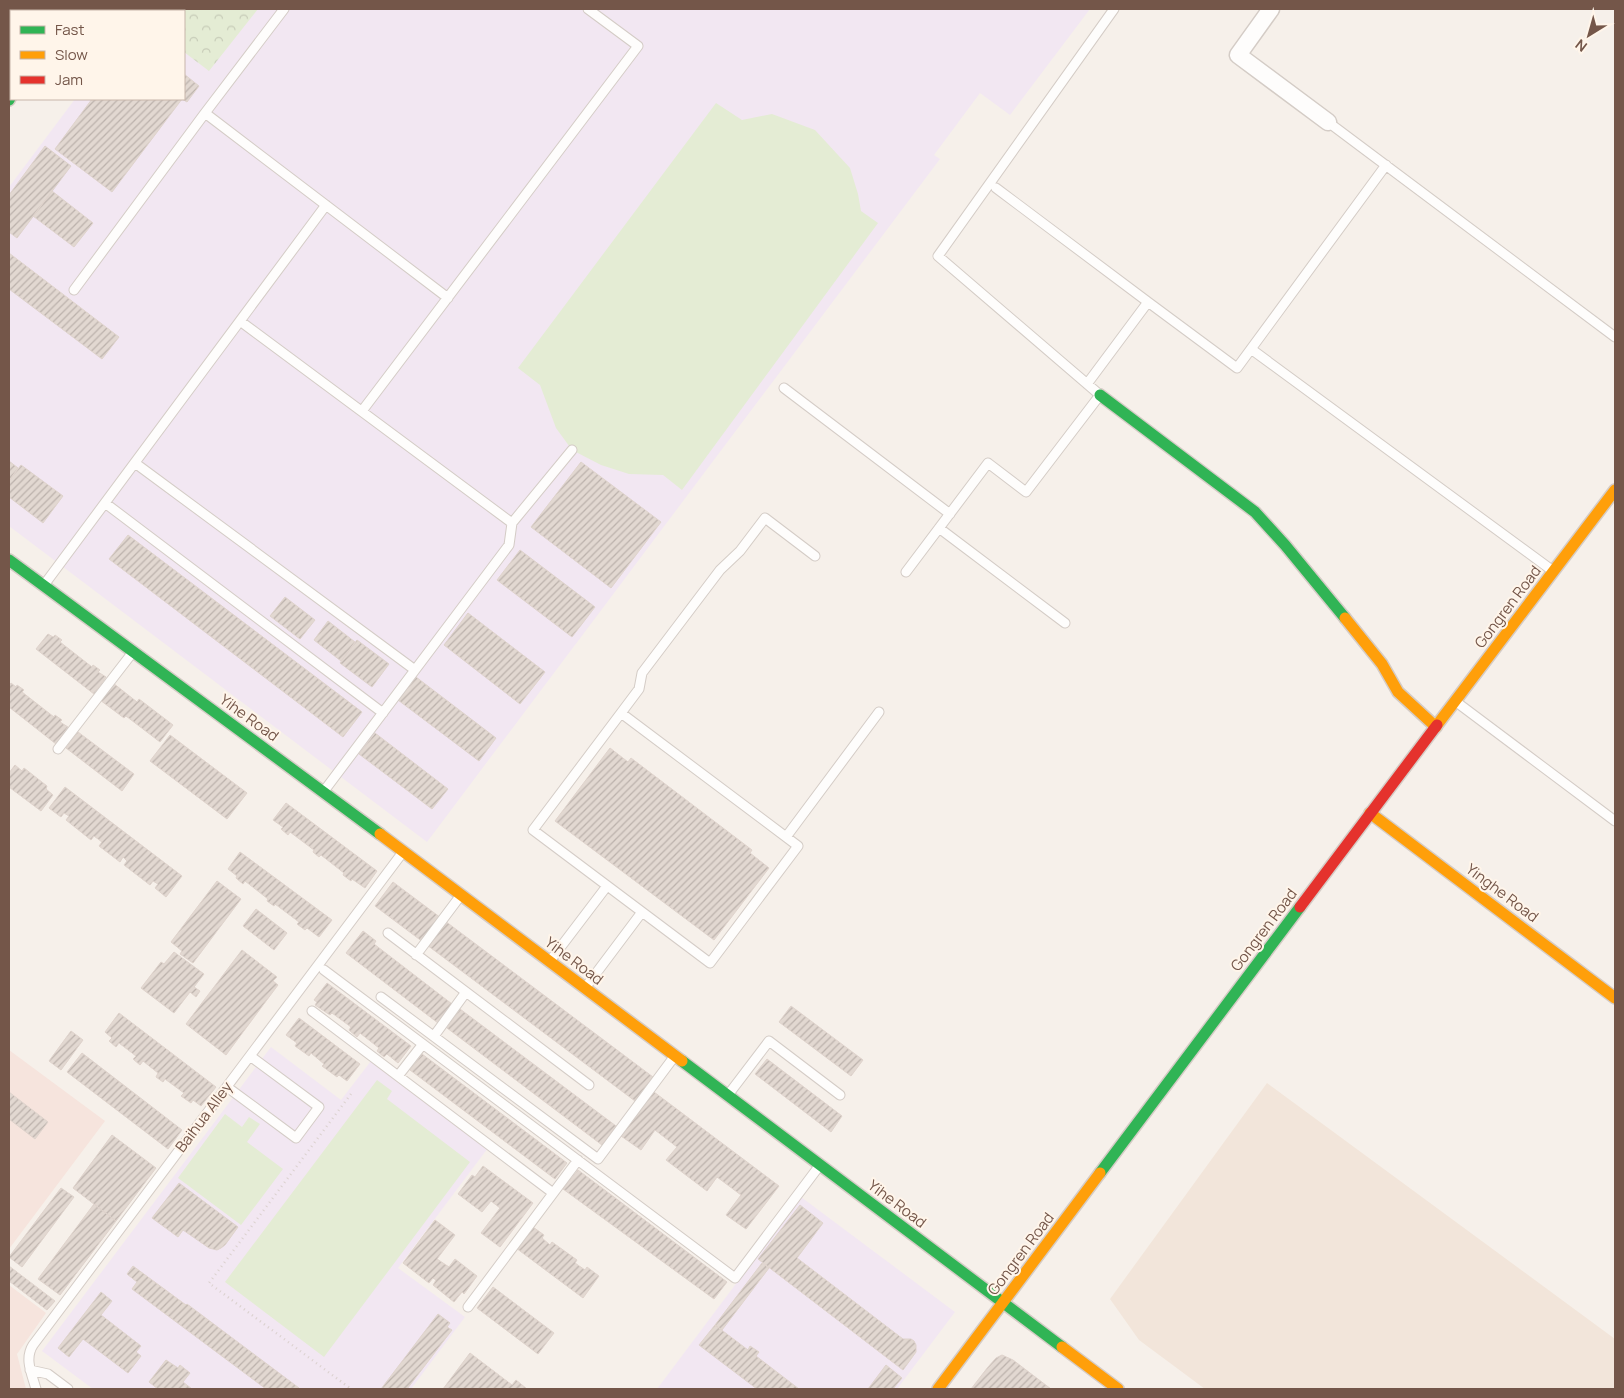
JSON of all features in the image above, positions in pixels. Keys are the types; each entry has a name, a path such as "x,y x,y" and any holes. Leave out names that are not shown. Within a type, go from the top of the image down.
{"street":[{"path":"1271,9 1238,55 1328,122"},
{"path":"1100,395 1255,512 1285,545 1382,664 1387,678 1398,693 1436,726"},
{"name":"Gongren Road","path":"938,1389 1615,490"},
{"name":"Yihe Road","path":"9,560 324,792 1118,1389"},
{"name":"Yinghe Road","path":"1370,813 1615,998"}],"lane":[{"path":"74,290 284,9"},
{"path":"362,412 638,46 588,9"},
{"path":"906,572 988,463 1026,492 1100,395 938,256 1114,9"},
{"path":"205,114 448,298"},
{"path":"1328,122 1615,337"},
{"path":"996,188 1237,368 1386,166"},
{"path":"44,586 326,205"},
{"path":"1087,384 1148,302"},
{"path":"240,321 512,523"},
{"path":"1251,349 1553,572"},
{"path":"784,388 950,514"},
{"path":"324,792 509,545 512,523 572,450"},
{"path":"135,463 415,670"},
{"path":"105,504 383,713"},
{"path":"621,713 798,846 710,963 533,830 638,689 642,674 720,570 740,551 765,518 815,556"},
{"path":"939,528 1065,623"},
{"path":"58,749 133,651"},
{"path":"1455,701 1615,821"},
{"path":"786,837 879,712"},
{"name":"Baihua Alley","path":"36,1389 28,1361 29,1352 33,1345 403,852"},
{"path":"550,962 607,886"},
{"path":"416,955 461,895"},
{"path":"584,988 642,912"},
{"path":"388,934 589,1085"},
{"path":"324,970 735,1278 820,1165"},
{"path":"434,1036 466,992"},
{"path":"381,997 598,1159 675,1056"},
{"path":"312,1011 554,1193"},
{"path":"728,1096 768,1041 840,1095"},
{"path":"398,1076 423,1044"},
{"path":"227,1087 296,1138 319,1107 250,1056"},
{"path":"468,1307 578,1160"},
{"path":"30,1370 48,1374 68,1389"}],"path":[{"path":"351,1094 210,1283 351,1389"}],"shaded area":[{"path":"1090,9 1010,115 980,93 934,155 940,159 427,842 9,526 9,187 74,100 185,100 185,10 141,10"},
{"path":"271,1047 341,1100 371,1061 488,1148 398,1268 465,1317 411,1389 93,1389 42,1351"},
{"path":"9,1050 105,1121 9,1249"},
{"path":"1267,1083 1615,1339 1615,1389 1205,1389 1139,1340 1110,1299"},
{"path":"801,1197 955,1312 897,1389 657,1389"},
{"path":"9,1285 46,1313 17,1354 26,1389 9,1389"}],"green space":[{"path":"258,9 209,71 185,53 185,10 183,10"},
{"path":"716,103 742,120 772,114 815,130 850,168 861,211 878,223 682,490 663,475 629,474 601,465 572,450 556,428 540,385 518,368"},
{"path":"377,1080 392,1091 387,1099 470,1162 324,1357 225,1282"},
{"path":"225,1114 242,1127 249,1117 260,1124 247,1142 283,1169 241,1225 178,1178"}],"building":[{"path":"185,75 199,86 187,102 184,100"},
{"path":"91,100 181,100 112,192 55,149"},
{"path":"45,146 71,166 17,238 9,232 9,195"},
{"path":"52,191 93,223 74,247 33,216"},
{"path":"9,253 119,337 102,359 9,289"},
{"path":"9,461 18,468 9,481"},
{"path":"581,462 661,522 611,588 531,527"},
{"path":"21,465 63,496 43,523 9,497 9,481"},
{"path":"128,535 362,712 343,737 109,559"},
{"path":"520,550 595,607 572,637 497,580"},
{"path":"285,597 315,620 300,639 270,616"},
{"path":"468,613 545,672 520,704 444,645"},
{"path":"328,621 355,642 341,661 314,640"},
{"path":"48,634 53,637 55,635 62,640 60,642 92,667 93,665 100,670 98,672 106,677 94,694 36,649"},
{"path":"357,640 389,664 372,687 340,663"},
{"path":"416,677 496,738 479,761 398,700"},
{"path":"11,683 24,690 22,692 54,717 55,715 62,720 60,722 68,727 56,744 9,707 9,686"},
{"path":"113,683 137,702 139,699 173,725 160,742 126,716 124,718 100,700"},
{"path":"78,732 134,774 122,791 66,748"},
{"path":"375,733 448,789 432,809 359,754"},
{"path":"170,735 247,793 227,819 150,761"},
{"path":"610,748 628,762 631,758 752,850 750,853 769,868 714,940 555,821"},
{"path":"15,765 22,771 24,768 47,786 46,789 53,795 41,811 9,787 9,773"},
{"path":"65,787 182,876 166,897 155,888 158,884 153,881 150,885 124,865 127,861 123,857 120,862 99,846 102,842 94,836 91,840 66,820 69,816 64,813 61,817 49,808"},
{"path":"286,803 377,871 365,888 352,879 351,881 343,875 344,873 321,855 319,857 313,852 314,850 290,832 288,835 281,829 283,827 273,820"},
{"path":"240,852 332,920 319,937 307,928 305,930 297,924 299,922 275,904 274,906 267,901 268,899 245,881 243,884 236,878 237,876 228,869"},
{"path":"217,881 241,899 193,963 180,954 182,951 171,942"},
{"path":"393,882 653,1077 635,1101 375,906"},
{"path":"256,909 287,933 274,950 243,926"},
{"path":"363,931 376,941 374,944 452,1004 438,1023 346,953"},
{"path":"242,950 277,977 273,981 278,985 226,1055 186,1024"},
{"path":"174,952 204,974 194,987 200,991 196,997 190,992 174,1013 141,988 161,962 164,964"},
{"path":"327,983 411,1046 398,1063 387,1054 384,1057 377,1051 379,1048 360,1033 357,1037 349,1030 351,1027 332,1013 330,1015 315,1005 317,1002 314,1000"},
{"path":"791,1006 863,1060 851,1076 779,1022"},
{"path":"460,1009 616,1126 602,1145 447,1028"},
{"path":"119,1013 216,1087 201,1106 193,1100 191,1103 181,1096 184,1093 165,1079 163,1082 156,1077 158,1073 143,1061 140,1065 133,1059 136,1056 119,1043 116,1047 109,1041 112,1038 105,1032"},
{"path":"299,1018 360,1064 347,1081 339,1075 337,1077 322,1066 324,1064 311,1053 309,1056 295,1046 297,1043 286,1035"},
{"path":"71,1031 83,1040 61,1070 49,1061"},
{"path":"82,1053 182,1130 168,1149 67,1072"},
{"path":"422,1054 567,1163 555,1179 410,1070"},
{"path":"767,1059 842,1116 831,1132 755,1074"},
{"path":"9,1092 48,1122 35,1139 9,1119"},
{"path":"654,1092 779,1186 746,1229 726,1215 741,1195 717,1177 707,1191 666,1160 677,1147 655,1130 641,1150 621,1136"},
{"path":"112,1135 156,1168 116,1221 73,1188"},
{"path":"483,1166 533,1203 500,1247 481,1233 500,1208 491,1201 482,1212 458,1194 472,1175 475,1177"},
{"path":"578,1170 727,1282 714,1299 563,1189"},
{"path":"179,1183 238,1227 221,1248 217,1250 209,1248 183,1230 178,1237 152,1218"},
{"path":"61,1188 74,1197 22,1267 9,1257"},
{"path":"94,1204 116,1221 60,1295 38,1279"},
{"path":"800,1205 823,1223 797,1258 903,1339 914,1341 916,1352 903,1370 758,1259"},
{"path":"435,1220 455,1235 437,1259 449,1267 455,1259 477,1276 464,1294 462,1292 454,1302 433,1285 436,1280 433,1278 429,1283 403,1263"},
{"path":"533,1227 544,1235 542,1238 550,1245 552,1242 577,1260 575,1263 585,1270 587,1267 599,1276 583,1298 516,1248"},
{"path":"762,1263 769,1268 722,1330 715,1325"},
{"path":"9,1266 55,1301 47,1310 9,1281"},
{"path":"133,1266 299,1388 266,1389 132,1289 137,1282 127,1274"},
{"path":"493,1287 554,1333 538,1354 477,1308"},
{"path":"101,1292 112,1301 101,1315 141,1346 136,1352 141,1356 128,1373 83,1339 69,1357 58,1348"},
{"path":"438,1314 450,1323 447,1327 452,1330 407,1389 381,1389"},
{"path":"715,1325 748,1350 750,1346 759,1352 756,1356 799,1389 757,1389 699,1345"},
{"path":"470,1353 512,1385 516,1380 527,1389 443,1389"},
{"path":"1002,1355 1013,1360 1051,1389 971,1389 996,1358"},
{"path":"166,1360 178,1368 180,1365 190,1373 183,1382 192,1389 158,1389 149,1382"},
{"path":"886,1365 902,1378 893,1389 868,1389"}],"traffic: fast":[{"path":"1100,395 1255,512 1285,545 1345,618"},
{"path":"9,560 380,834"},
{"path":"1100,1173 1300,907"},
{"path":"682,1061 1062,1347"}],"traffic: slow":[{"path":"1437,725 1615,490"},
{"path":"1345,618 1382,664 1398,692 1436,727"},
{"path":"1370,813 1615,998"},
{"path":"380,834 682,1061"},
{"path":"938,1389 1100,1173"},
{"path":"1062,1347 1118,1389"}],"traffic: jam":[{"path":"1300,907 1437,725"}]}
